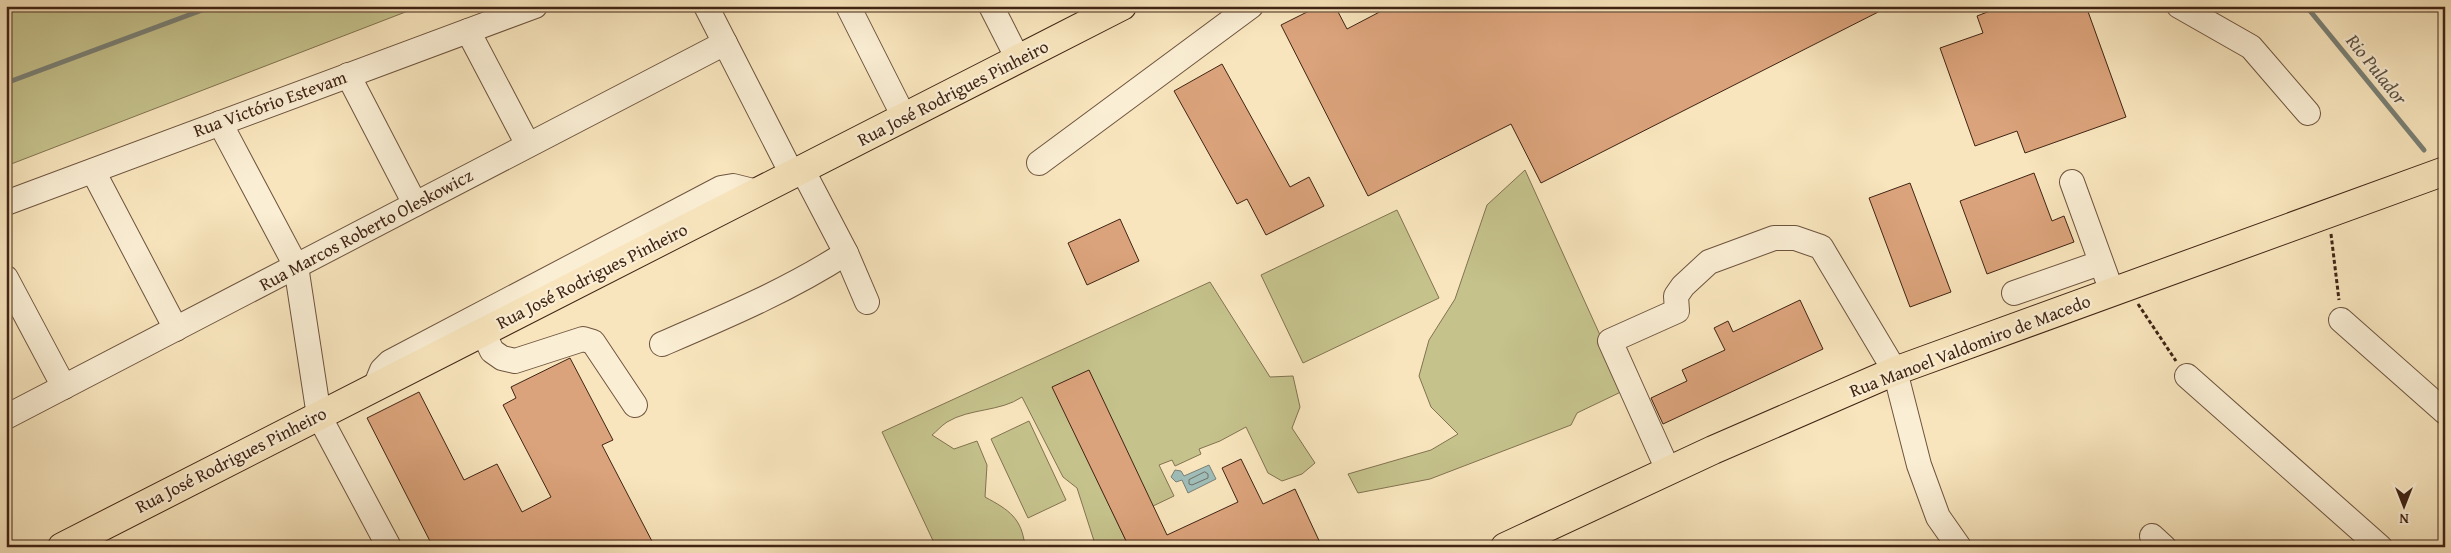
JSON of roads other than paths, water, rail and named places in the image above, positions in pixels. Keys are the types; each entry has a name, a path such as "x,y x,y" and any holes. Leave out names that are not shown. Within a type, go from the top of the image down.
{"main road":[{"name":"Rua José Rodrigues Pinheiro","path":"62,547 1122,6"},
{"name":"Rua Manoel Valdomiro de Macedo","path":"1505,547 1668,470 1895,371 2445,171"}],"street":[{"name":"Rua Victório Estevam","path":"6,203 534,6"},
{"path":"706,6 797,172 846,253 867,302"},
{"path":"848,6 904,117"},
{"path":"991,6 1018,59"},
{"path":"1039,163 1251,6"},
{"path":"2179,6 2251,47 2308,113"},
{"path":"468,31 528,145"},
{"name":"Rua Marcos Roberto Oleskowicz","path":"6,417 725,43"},
{"path":"348,75 415,204"},
{"path":"220,123 296,266 319,416 389,547"},
{"path":"93,171 176,329"},
{"path":"2072,182 2112,292"},
{"path":"375,387 382,370 390,362 721,188 733,186 757,192"},
{"path":"1668,470 1610,341 1677,311 1676,296 1683,286 1709,262 1774,238 1795,238 1821,247 1895,371 1919,465 1938,517 1958,546"},
{"path":"662,344 731,314 820,270 846,253"},
{"path":"2014,293 2100,263"},
{"path":"6,278 64,387"},
{"path":"2341,320 2445,412"},
{"path":"483,332 492,351 502,358 515,361 583,339 593,342 635,405"},
{"path":"2187,376 2380,547"}],"water":[{"path":"1209,465 1216,479 1188,493 1182,480 1176,482 1171,477 1175,470 1181,471 1184,476"}],"waterway":[{"path":"6,83 213,6"},
{"name":"Rio Pulador","path":"2306,6 2424,150"}]}
